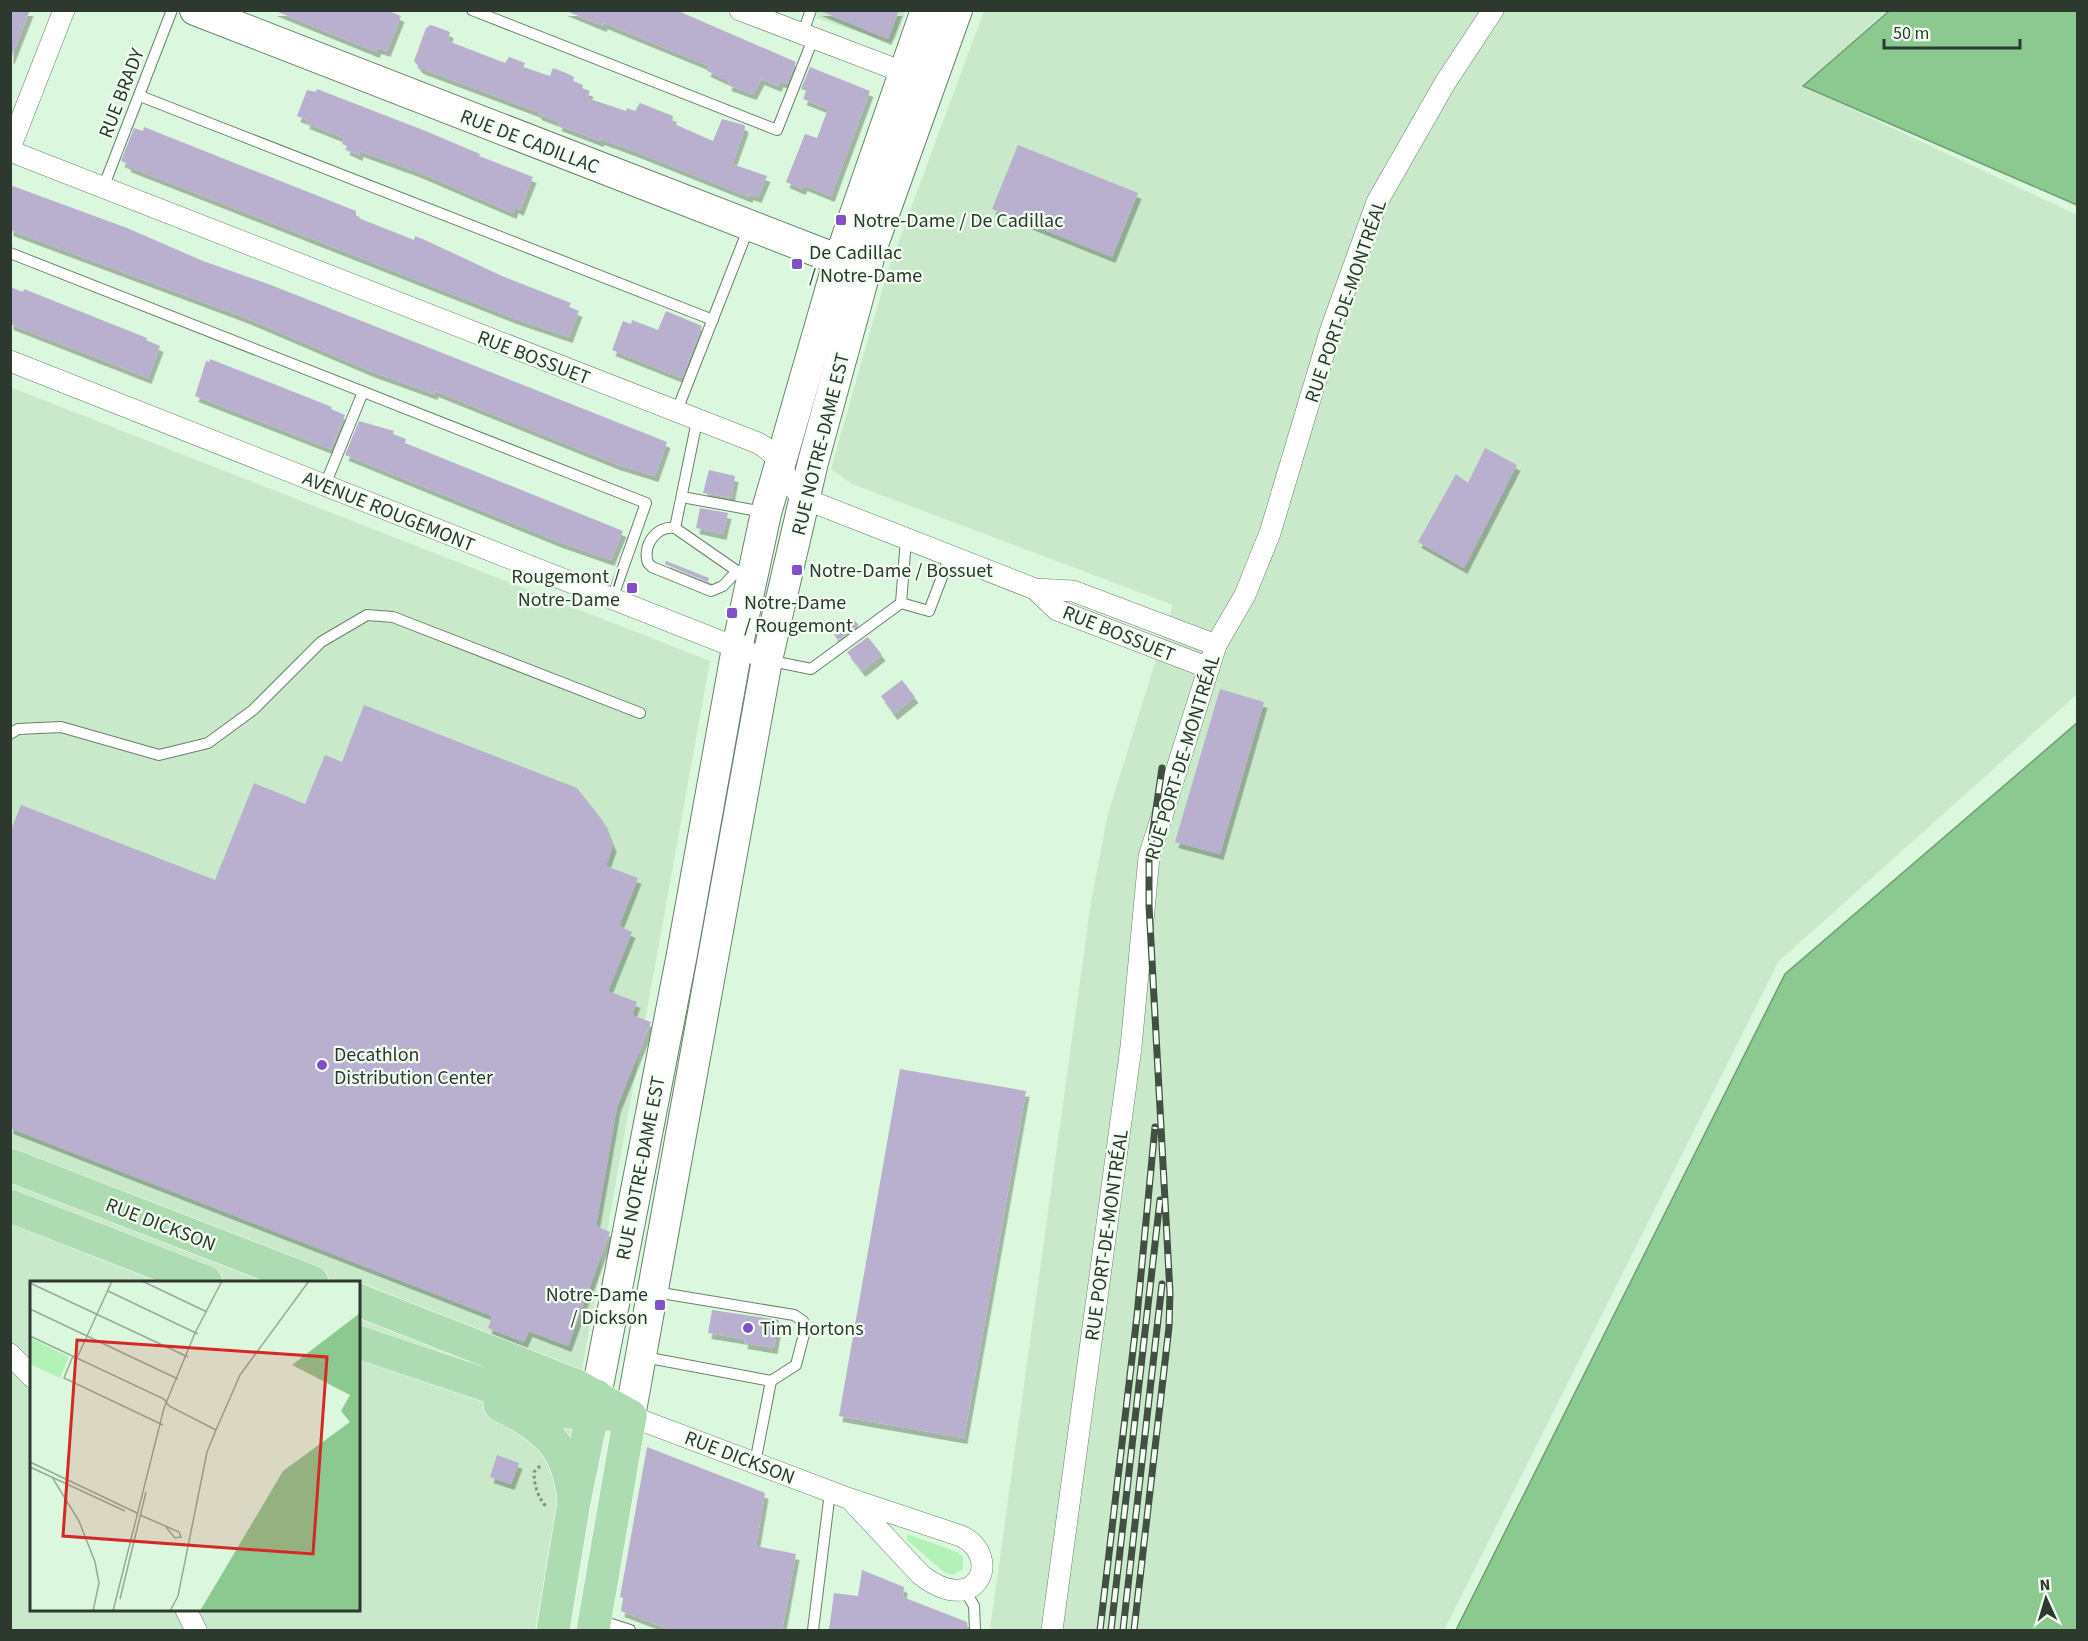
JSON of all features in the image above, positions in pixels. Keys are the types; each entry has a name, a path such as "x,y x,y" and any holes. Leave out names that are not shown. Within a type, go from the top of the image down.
{"main road":[{"name":"RUE DE CADILLAC","path":"195,10 749,227 852,265"},
{"name":"RUE NOTRE-DAME EST","path":"553,1630 565,1508 594,1405 682,954 737,648 743,576 766,513 779,459 852,265 917,77 926,10"},
{"name":"RUE NOTRE-DAME EST","path":"917,77 957,10"},
{"name":"RUE NOTRE-DAME EST","path":"594,1624 711,960 767,660 805,499 852,265"},
{"path":"682,954 711,960"},
{"name":"RUE DICKSON","path":"10,1166 309,1281"},
{"path":"67,1228 80,1193"},
{"name":"RUE DICKSON","path":"10,1206 203,1281"},
{"path":"170,1269 183,1233"},
{"name":"RUE DICKSON","path":"360,1303 575,1385 594,1405 630,1416"},
{"name":"RUE DICKSON","path":"360,1343 566,1412 594,1405"},
{"path":"401,1358 512,1411 541,1430 561,1450 570,1471 565,1508"}],"street":[{"path":"10,150 64,10"},
{"path":"740,10 917,77"},
{"name":"RUE PORT-DE-MONTRÉAL","path":"1052,1630 1131,1047 1149,857 1216,645 1245,595 1270,533 1331,329 1377,202 1445,83 1492,10"},
{"name":"RUE BOSSUET","path":"10,150 758,443 779,459 790,484 805,499 1035,589 1073,591 1216,645"},
{"name":"AVENUE ROUGEMONT","path":"10,361 767,660"},
{"name":"RUE BOSSUET","path":"1035,589 1057,610 1209,668"},
{"path":"10,1354 30,1375"},
{"name":"RUE DICKSON","path":"630,1416 850,1499 973,1542 980,1552 980,1576 972,1587 965,1590 947,1591 921,1575 850,1499"},
{"path":"186,1611 196,1630"}],"lane":[{"name":"RUE BRADY","path":"103,188 172,10"},
{"path":"472,10 777,130 807,37 811,10"},
{"path":"140,96 713,320"},
{"path":"676,412 749,227"},
{"path":"10,254 646,503 612,599"},
{"path":"325,485 363,392"},
{"path":"675,528 697,420"},
{"path":"681,497 766,513"},
{"path":"662,528 675,528 743,576 711,591 652,567 648,563 646,552 655,532 662,528"},
{"path":"767,660 811,669 901,603 906,540"},
{"path":"901,603 929,611 950,556"},
{"path":"10,734 18,729 62,727 159,755 208,743 254,710 321,642 367,615 393,617 640,713"},
{"path":"641,1357 771,1381 790,1370 799,1359 805,1327 799,1318 652,1292"},
{"path":"755,1463 771,1381"},
{"path":"813,1630 830,1491"},
{"path":"965,1590 974,1606 975,1630"},
{"path":"594,1624 630,1630"}],"path":[{"path":"548,1459 534,1472 534,1482 541,1501 565,1508"}],"shaded area":[{"path":"818,11 906,11 896,39 889,42 816,18"},
{"path":"984,11 1886,11 1803,86 2077,215 2077,694 1778,962 1444,1630 990,1630 1091,902 1108,814 1173,605 852,484 831,469 887,273"},
{"path":"1889,11 2077,11 2077,205 1803,86"},
{"path":"10,387 710,661 535,1630 11,1630"},
{"path":"2077,723 2077,1630 1456,1630 1785,974"},
{"path":"907,1534 957,1552 963,1557 963,1569 953,1575 945,1573 907,1540"}],"building":[{"path":"10,10 30,10 11,58 10,58"},
{"path":"273,10 387,10 401,16 387,51 378,48 376,52"},
{"path":"564,10 676,10 796,62 787,84 780,81 778,86 761,79 753,94 728,85 729,81 707,71 709,66 604,23 603,26"},
{"path":"818,10 899,10 888,39"},
{"path":"431,25 450,32 448,41 505,63 509,57 525,63 523,67 550,76 553,68 574,77 573,81 590,91 587,98 626,111 627,108 635,111 640,103 673,116 672,123 713,141 722,119 744,125 745,128 732,164 767,176 758,197 750,194 749,197 634,151 558,125 559,122 538,114 538,112 420,68 414,61 426,28"},
{"path":"810,67 870,91 831,196 804,185 802,189 786,182 805,134 817,138 828,109 803,99 807,91 801,89"},
{"path":"317,89 428,132 480,154 479,156 533,177 520,210 515,207 513,213 418,172 360,151 359,155 346,149 347,146 342,144 344,138 306,123 307,120 297,116 307,90 316,92"},
{"path":"144,127 356,211 356,217 414,240 415,236 425,240 502,276 571,303 569,307 579,311 569,337 513,318 127,166 128,164 121,161 134,128 143,131"},
{"path":"1018,145 1138,193 1112,257 992,209"},
{"path":"10,185 127,228 203,261 271,285 667,442 655,476 616,464 435,391 434,394 370,371 246,318 10,230"},
{"path":"10,287 23,292 24,289 147,338 146,340 160,346 148,378 10,324"},
{"path":"666,311 702,326 682,378 612,350 623,321 631,324 632,320 658,330"},
{"path":"210,359 332,407 331,409 345,415 331,449 195,396 206,361 209,362"},
{"path":"359,421 394,431 393,434 406,439 405,443 623,531 611,560 559,542 345,455"},
{"path":"1485,448 1517,465 1464,568 1418,542 1456,474 1468,483"},
{"path":"709,470 735,476 731,498 703,493"},
{"path":"700,508 728,513 723,534 696,528"},
{"path":"666,561 709,578 708,582 665,564"},
{"path":"854,620 859,625 838,640 834,635"},
{"path":"868,637 882,655 862,671 847,652"},
{"path":"902,680 915,697 894,714 881,696"},
{"path":"1220,689 1264,702 1220,854 1175,842"},
{"name":"Decathlon Distribution Center","path":"364,705 577,788 603,821 613,846 606,866 638,878 619,926 632,932 608,991 637,1002 632,1015 651,1022 617,1107 596,1226 610,1232 568,1346 529,1331 524,1342 488,1328 492,1316 10,1128 10,832 21,805 215,880 254,783 305,804 325,755 342,762"},
{"path":"900,1069 1026,1091 964,1438 839,1416"},
{"name":"Tim Hortons","path":"712,1310 779,1320 774,1348 744,1343 745,1339 708,1333"},
{"path":"647,1447 765,1493 756,1546 796,1554 782,1630 671,1630 621,1611 623,1598 620,1597"},
{"path":"497,1455 519,1463 511,1484 490,1477"},
{"path":"862,1570 904,1587 903,1597 967,1622 968,1630 829,1630 834,1593 858,1596"}],"railway":[{"path":"1134,1630 1169,1327 1170,1293 1149,905 1149,857 1162,768"},
{"path":"1100,1630 1137,1316 1155,1127"},
{"path":"1111,1630 1160,1200"},
{"path":"1123,1630 1162,1284"}],"place":[{"name":"Notre-Dame / De Cadillac","path":"841,220"},
{"name":"De Cadillac / Notre-Dame","path":"797,264"},
{"name":"Notre-Dame / Bossuet","path":"797,570"},
{"name":"Rougemont / Notre-Dame","path":"632,588"},
{"name":"Notre-Dame / Rougemont","path":"732,613"},
{"name":"Decathlon Distribution Center","path":"322,1065"},
{"name":"Notre-Dame / Dickson","path":"660,1305"},
{"name":"Tim Hortons","path":"748,1328"}]}
